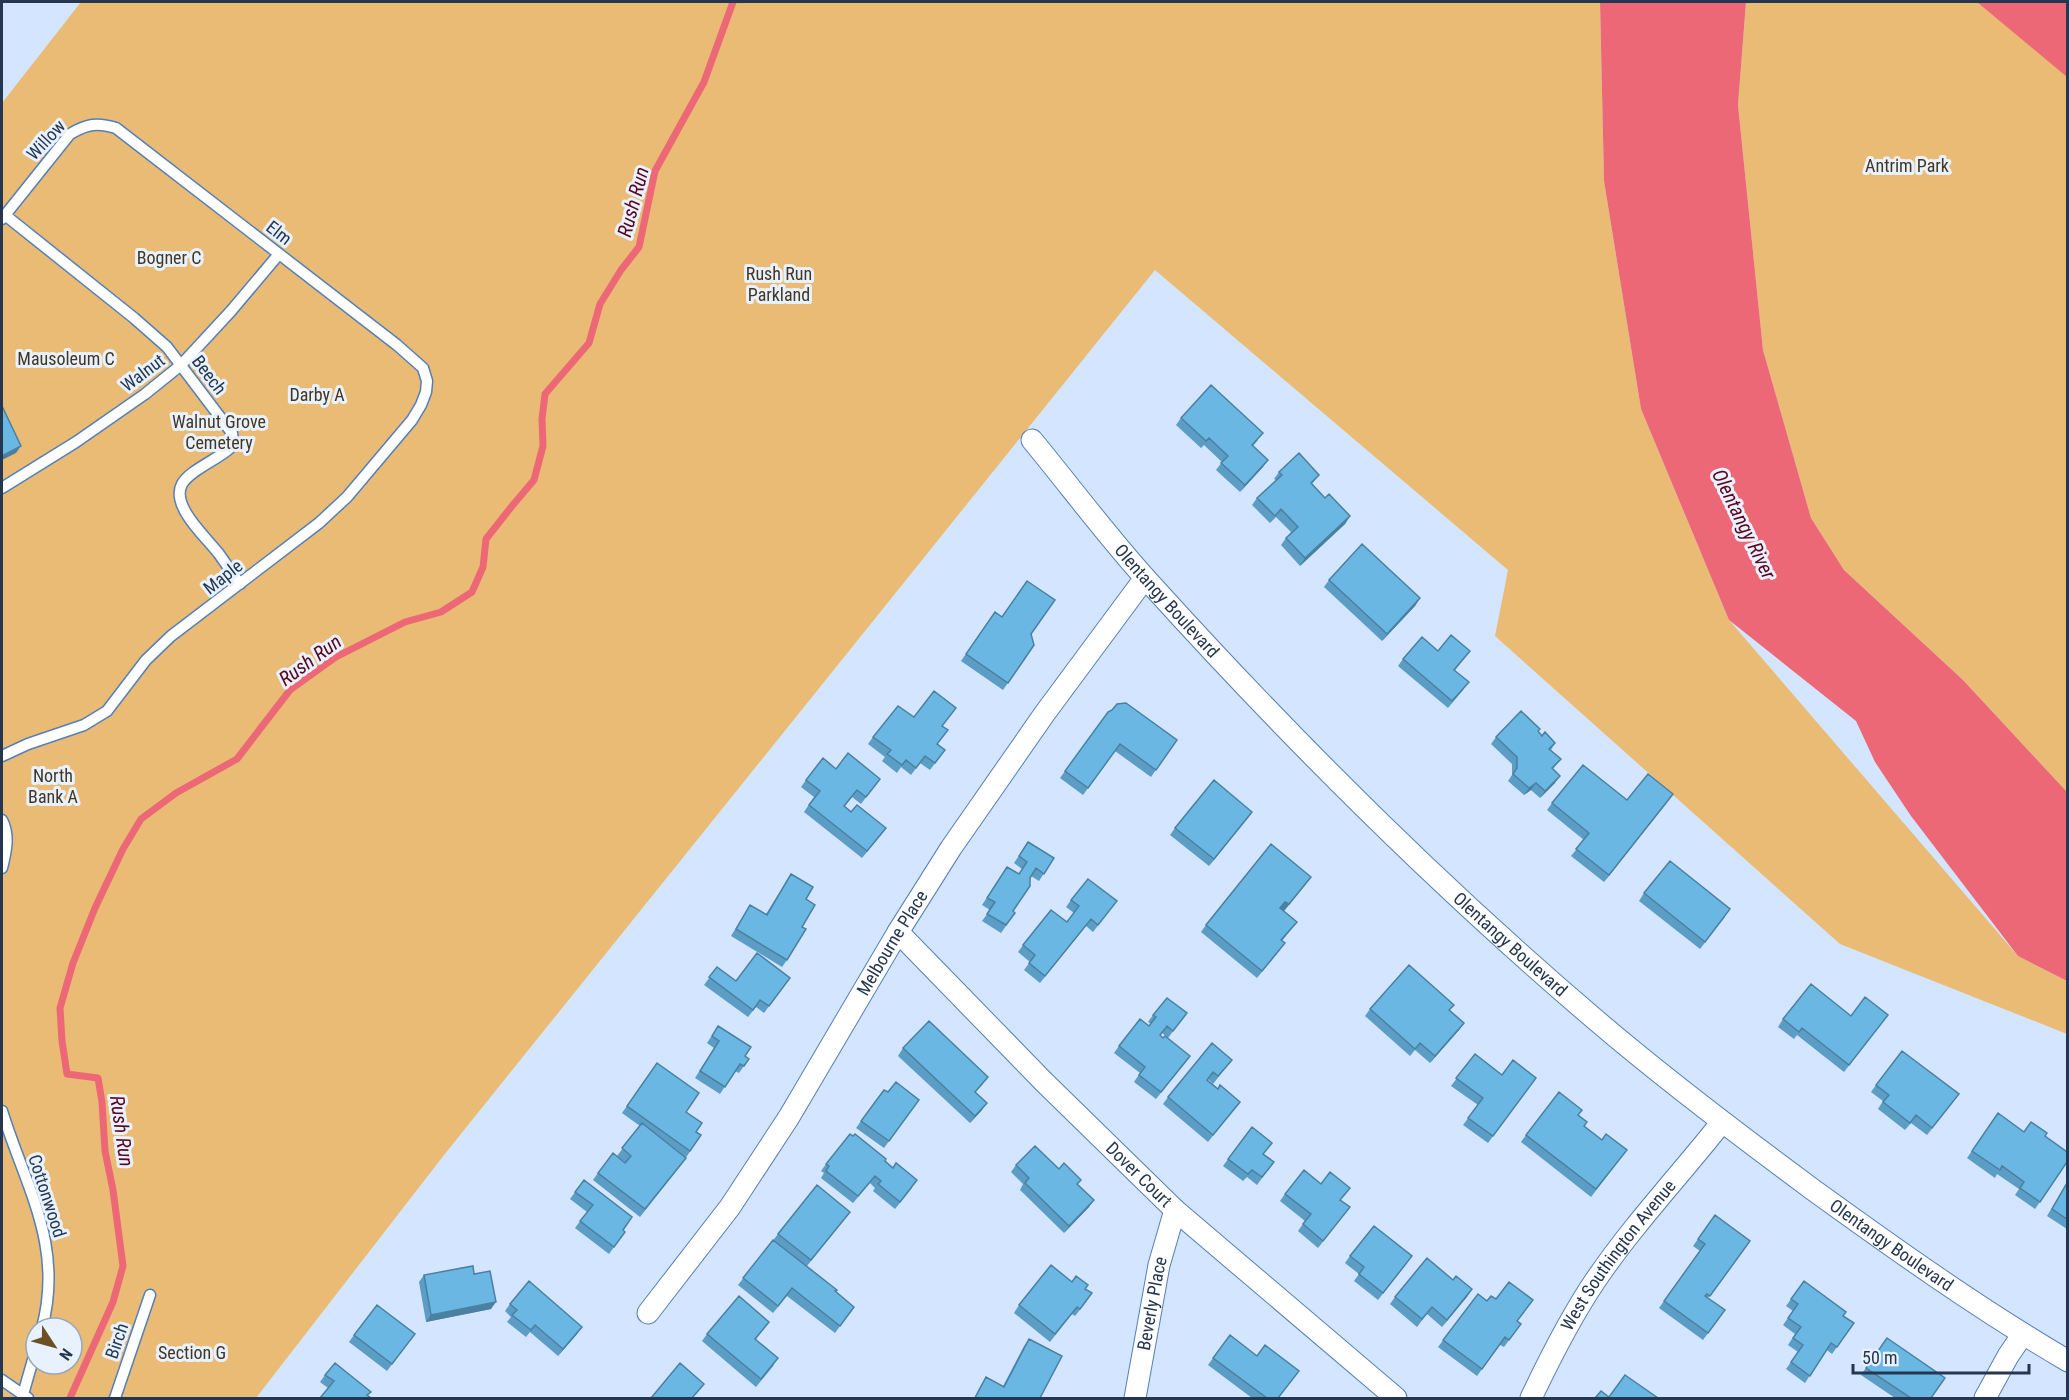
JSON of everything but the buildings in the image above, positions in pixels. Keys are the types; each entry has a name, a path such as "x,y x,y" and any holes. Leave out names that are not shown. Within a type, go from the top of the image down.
{"street":[{"name":"Olentangy Boulevard","path":"1032,440 1145,578 1335,779 1442,882 1598,1022 1722,1122 1869,1230 2023,1334 2067,1360"},
{"name":"Melbourne Place","path":"648,1312 730,1207 801,1098 898,932 951,848 1038,723 1145,578"},
{"name":"Dover Court","path":"898,932 1043,1082 1175,1210 1396,1398"},
{"name":"West Southington Avenue","path":"1531,1398 1558,1341 1595,1282 1636,1226 1722,1122"},
{"name":"Beverly Place","path":"1135,1398 1159,1265 1175,1210"},
{"path":"1985,1398 2023,1334"}],"lane":[{"name":"Willow","path":"3,217 70,134 85,126 99,123"},
{"name":"Elm","path":"99,123 116,128 397,345 423,369 427,381"},
{"name":"Beech","path":"3,217 134,318 166,347 232,433 233,441 230,448 187,478 181,486 179,497 182,507 192,522 240,584"},
{"name":"Walnut","path":"2,489 76,442 145,394 181,365 279,254"},
{"name":"Maple","path":"2,756 28,744 84,725 107,711 146,660 171,636 319,523 347,497 412,420 424,398 427,381"},
{"path":"2,820 6,836 6,851 2,868"},
{"name":"Cottonwood","path":"2,1111 46,1240 50,1271 45,1316"},
{"name":"Birch","path":"115,1398 150,1295"},
{"path":"2,1380 25,1397 30,1376"}],"green space":[{"path":"81,2 1600,2 1604,181 1641,409 1729,620 2018,956 2067,981 2067,1034 1840,944 1495,636 1508,570 1155,270 444,1155 256,1398 2,1398 2,103"},
{"name":"Antrim Park","path":"1746,2 2067,2 2067,792 1963,680 1844,570 1811,518 1763,350 1738,105"}],"water":[{"name":"Olentangy River","path":"1600,2 1746,2 1738,105 1763,350 1811,518 1844,570 1963,680 2067,792 2067,981 2018,956 1911,816 1875,762 1856,721 1729,620 1641,409 1604,181"},
{"path":"1977,2 2067,2 2067,77"}],"waterway":[{"name":"Rush Run","path":"70,1398 113,1302 123,1266 113,1190 105,1151 98,1078 67,1074 60,1008 73,963 95,908 123,849 141,819 176,793 237,759 290,690 336,657 405,622 441,612 472,592 483,567 486,539 534,480 543,446 542,419 545,394 589,343 600,304 621,270 639,247 655,171 704,82 733,2"}],"park label":[{"name":"Bogner C","path":"169,258"},
{"name":"Rush Run Parkland","path":"779,284"},
{"name":"Mausoleum C","path":"66,359"},
{"name":"Darby A","path":"317,395"},
{"name":"Walnut Grove Cemetery","path":"219,432"},
{"name":"North Bank A","path":"53,786"},
{"name":"Section G","path":"192,1353"}]}
